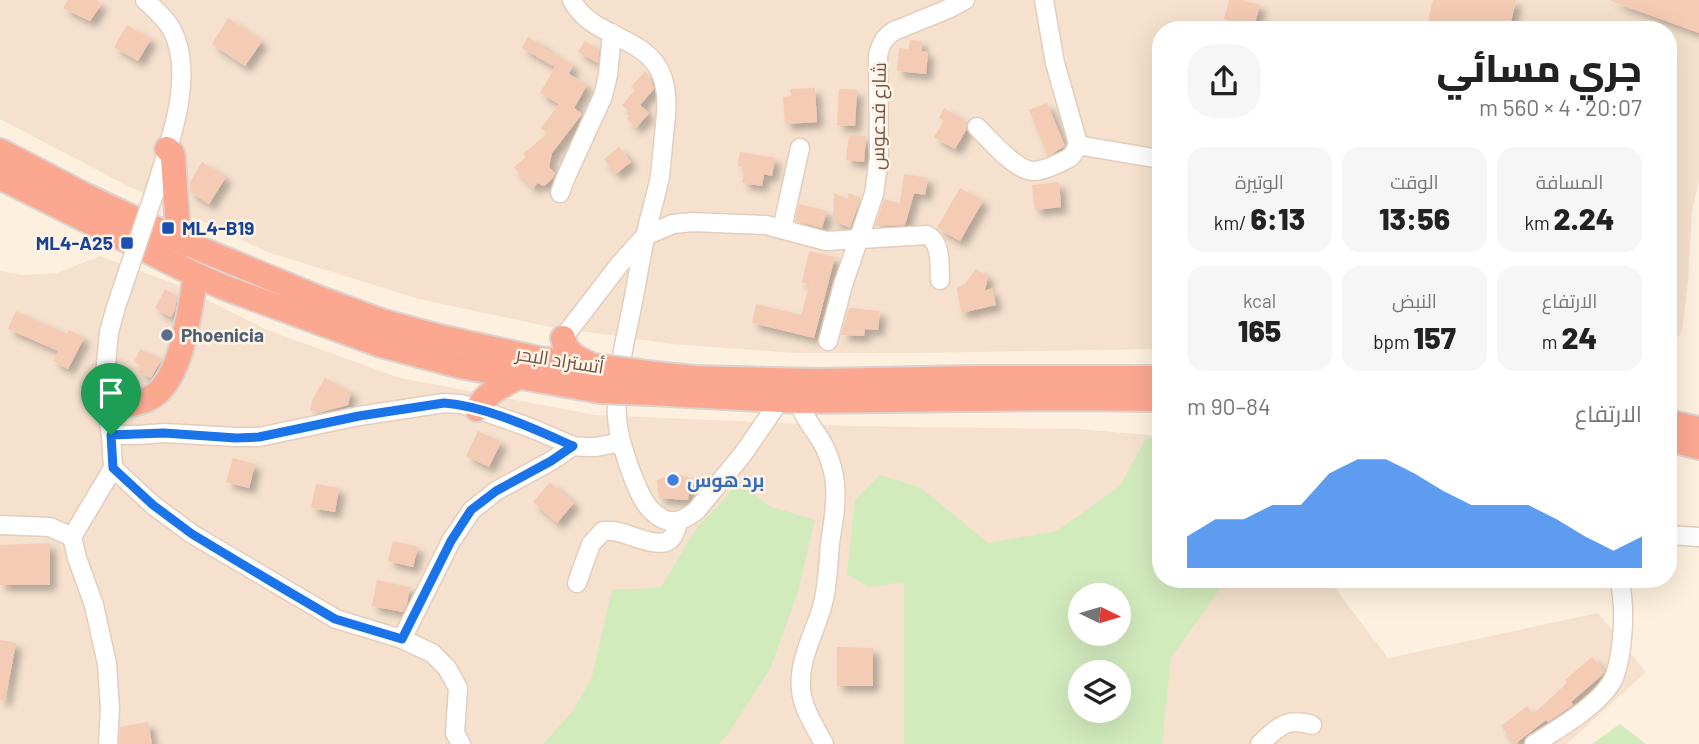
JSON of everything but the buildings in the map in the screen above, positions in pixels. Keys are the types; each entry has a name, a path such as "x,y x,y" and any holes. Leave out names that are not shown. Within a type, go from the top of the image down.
{"highway":[{"path":"167,149 173,158 178,230 188,244"},
{"name":"أتستراد البحر","path":"0,151 188,244 381,321 539,359 604,369 653,384 790,400 1152,399"},
{"name":"أتستراد البحر","path":"0,177 195,275 381,345 460,366 518,377 604,369"},
{"path":"141,222 164,220 176,209"},
{"path":"106,408 146,400 163,387 172,374 180,351 195,275"},
{"path":"539,359 555,349 563,338"},
{"path":"563,338 571,354 604,369"},
{"path":"460,366 468,372 475,387 477,409"},
{"path":"477,409 490,392 518,377"},
{"name":"أتستراد البحر","path":"653,384 706,378 818,381 1152,378"},
{"path":"1677,424 1699,429"},
{"path":"1677,441 1699,447"}],"street":[{"path":"108,744 110,709 107,664 94,605 72,537 113,468 104,385 109,332 154,194 175,118 181,85 178,49 172,31 163,16 145,0"},
{"path":"572,0 578,12 589,22 646,53 662,75 666,90 660,177 645,236 604,369 617,408 621,442 638,491 656,516 666,521 678,522 688,518 706,501 790,400 802,412 824,447 831,466 835,484 828,575 822,605 801,667 801,691 808,713 824,744"},
{"name":"شارع فدعوس","path":"828,341 870,211 877,176 880,124 878,55 881,43 894,31 965,0"},
{"path":"978,127 1023,169 1030,171 1046,168 1072,156 1077,140 1055,63 1044,0"},
{"path":"560,193 603,96 612,33"},
{"path":"1077,145 1152,158"},
{"path":"782,229 800,148"},
{"path":"563,338 645,236 673,224 692,222 766,225 826,242 927,235 937,246 940,280"},
{"path":"111,435 164,433 259,437 359,416 444,403 477,409 573,446 621,442"},
{"path":"402,639 451,541 471,510 496,491 573,446"},
{"path":"113,468 153,505 192,534 335,619 402,639 432,653 447,668 457,688 454,740"},
{"path":"577,583 592,544 603,531 614,531 657,543 671,540 678,522"},
{"path":"0,525 50,527 72,537"},
{"path":"1677,536 1699,537"},
{"path":"1534,744 1576,717 1615,678 1624,620 1622,588"},
{"path":"1260,744 1276,729 1290,721 1312,725"}],"shaded area":[{"path":"0,0 1699,0 1699,180 1692,211 1682,331 1677,338 1677,21 1152,21 1152,349 795,353 672,344 545,326 419,299 267,252 124,184 0,119"},
{"path":"100,256 178,285 267,330 400,378 596,415 851,426 1078,429 1152,435 1152,588 1335,588 1388,658 1598,613 1646,672 1567,744 0,744 0,271 23,275 57,273"}],"green space":[{"path":"1146,438 1152,438 1152,588 1221,588 1171,658 1162,744 904,744 904,582 868,587 847,574 855,500 880,475 921,488 988,543 1057,531 1120,486"},
{"path":"739,481 769,506 815,520 797,595 770,669 726,737 718,744 543,744 573,711 592,677 612,589 661,587 696,529"},
{"path":"1620,724 1646,744 1592,744"}],"place":[{"name":"ML4-B19","path":"168,228"},
{"name":"ML4-A25","path":"127,243"},
{"name":"Phoenicia","path":"167,335"},
{"name":"برد هوس","path":"673,480"}],"route":[{"path":"444,403 477,409 573,446 496,491 471,510 451,541 402,639 335,619 192,534 153,505 113,468 111,435 164,433 259,437 359,416 444,403"}]}
